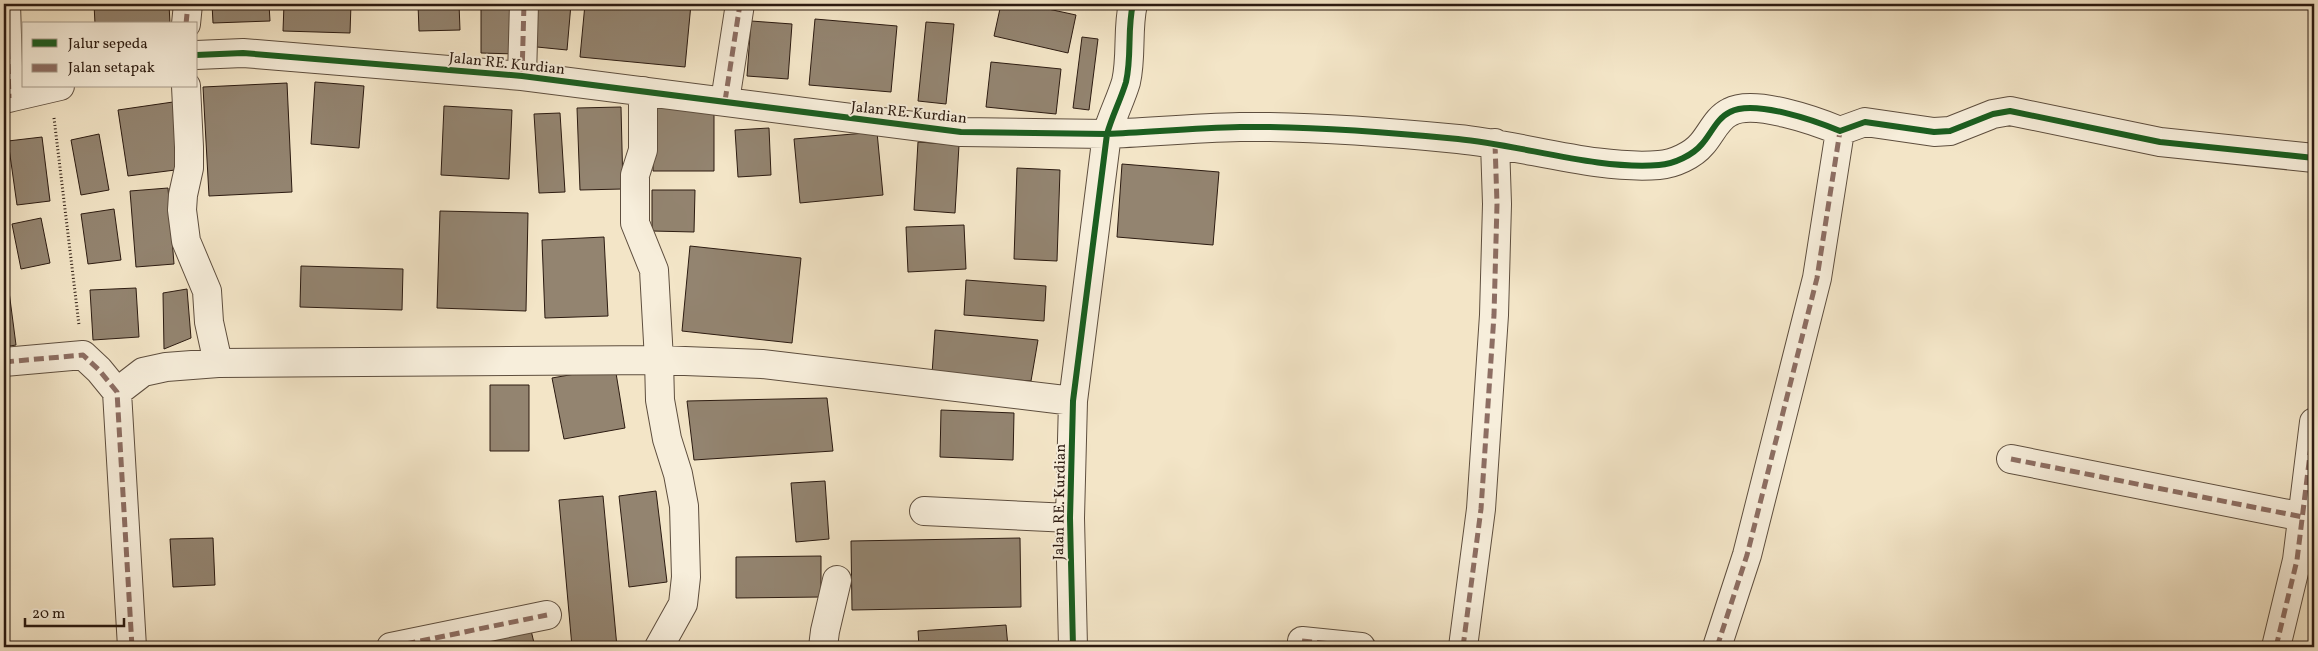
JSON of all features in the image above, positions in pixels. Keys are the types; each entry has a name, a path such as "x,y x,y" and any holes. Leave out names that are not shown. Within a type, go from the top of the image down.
{"street":[{"path":"6,4 7,99 52,88"},
{"path":"186,22 188,4"},
{"path":"522,76 524,4"},
{"path":"725,101 740,4"},
{"path":"1133,4 1130,18 1130,50 1126,82 1107,134 1242,127 1386,132 1495,143 1610,163 1661,165 1685,158 1702,145 1716,124 1729,112 1746,107 1811,119 1840,131 1865,122 1934,132 1950,131 1993,114 2010,111 2160,142 2314,158"},
{"name":"Jalan RE. Kurdian","path":"198,55 243,53 522,76 961,132 1107,134 1073,401 1070,518 1073,647"},
{"path":"186,88 190,147 189,168 182,210 186,241 207,291 209,322 218,363"},
{"path":"643,91 643,150 635,175 635,223 654,270 663,416 684,506 686,577 683,604 659,647"},
{"path":"1717,647 1747,555 1818,278 1840,131"},
{"path":"1463,647 1481,509 1494,315 1497,204 1495,143"},
{"path":"4,362 83,355 99,370 117,392 132,647"},
{"path":"117,392 143,372 218,363 659,360 762,364 1073,401"},
{"path":"2276,647 2297,560 2314,422"},
{"path":"2010,459 2303,517"},
{"path":"924,512 1070,518"},
{"path":"823,647 824,631 837,580"},
{"path":"391,647 547,615"},
{"path":"1302,641 1361,647"}],"path":[{"path":"56,88 83,355"}],"building":[{"path":"94,4 169,4 170,22 95,22"},
{"path":"212,4 269,4 270,21 213,23"},
{"path":"284,4 351,4 350,33 283,31"},
{"path":"400,4 400,5 367,5"},
{"path":"418,4 459,4 460,30 419,31"},
{"path":"481,4 515,4 516,54 481,53"},
{"path":"530,4 571,4 567,50 527,46"},
{"path":"585,4 691,4 685,67 580,57"},
{"path":"918,4 940,4 939,8"},
{"path":"1001,4 1025,4 1076,15 1068,53 994,36"},
{"path":"1182,4 1261,4 1261,7"},
{"path":"815,19 897,26 891,92 809,85"},
{"path":"751,21 792,24 788,79 747,76"},
{"path":"926,22 954,24 946,104 918,101"},
{"path":"1082,37 1098,39 1089,110 1073,108"},
{"path":"991,62 1061,69 1056,114 986,107"},
{"path":"315,82 364,86 359,148 311,144"},
{"path":"287,83 292,192 209,196 203,87"},
{"path":"653,101 714,101 714,171 653,171"},
{"path":"173,102 183,169 128,176 118,110"},
{"path":"444,106 512,110 509,179 441,175"},
{"path":"621,107 623,189 580,190 577,108"},
{"path":"560,113 565,192 539,193 534,114"},
{"path":"769,128 771,175 738,177 735,130"},
{"path":"877,132 883,195 800,203 794,139"},
{"path":"99,134 109,190 81,195 71,140"},
{"path":"42,137 50,201 17,205 8,141"},
{"path":"918,142 959,145 955,213 914,210"},
{"path":"1122,164 1219,172 1213,245 1117,237"},
{"path":"1017,168 1060,170 1057,261 1014,259"},
{"path":"168,188 174,264 136,267 130,191"},
{"path":"652,190 695,190 694,232 652,231"},
{"path":"114,209 121,260 88,264 81,214"},
{"path":"440,211 528,213 526,311 437,308"},
{"path":"41,218 50,263 21,269 12,224"},
{"path":"964,225 966,269 908,272 906,227"},
{"path":"604,237 608,316 545,318 542,240"},
{"path":"690,246 801,258 792,343 682,331"},
{"path":"4,253 16,345 4,347"},
{"path":"301,266 403,269 402,310 300,307"},
{"path":"966,280 1046,286 1044,321 964,315"},
{"path":"136,288 139,337 93,340 90,290"},
{"path":"187,289 191,338 164,349 163,293"},
{"path":"935,330 1038,340 1031,381 932,374"},
{"path":"615,367 625,428 564,439 552,378"},
{"path":"490,385 529,385 529,451 490,451"},
{"path":"827,398 833,451 694,460 687,401"},
{"path":"941,410 1014,413 1013,460 940,457"},
{"path":"825,481 829,539 796,542 791,483"},
{"path":"656,491 667,582 629,587 619,496"},
{"path":"603,496 617,647 572,647 559,500"},
{"path":"213,538 215,585 173,587 170,539"},
{"path":"1020,538 1021,607 852,610 851,541"},
{"path":"821,556 821,597 736,598 736,557"},
{"path":"529,622 535,647 429,647"},
{"path":"1006,625 1008,647 919,647 918,631"},
{"path":"4,645 19,645 19,647 4,647"}],"marked path":[{"path":"6,4 9,98"},
{"path":"186,22 188,4"},
{"path":"522,76 524,4"},
{"path":"725,101 740,4"},
{"path":"1717,647 1747,555 1817,278 1840,131"},
{"path":"1463,647 1481,509 1494,315 1497,204 1495,143"},
{"path":"4,362 83,355 99,370 117,392 132,647"},
{"path":"2276,647 2297,560 2314,422"},
{"path":"2011,459 2303,517"},
{"path":"391,647 547,615"},
{"path":"1302,641 1361,647"}],"cycle path":[{"path":"1133,4 1130,23 1128,72 1122,95 1107,134 1240,127 1295,127 1349,130 1482,142 1585,161 1635,166 1665,164 1677,161 1694,152 1721,118 1730,112 1741,109 1754,108 1785,113 1840,131 1865,122 1934,132 1950,131 1993,114 2010,111 2160,142 2314,158"},
{"path":"198,55 243,53 522,76 961,132 1107,134 1073,401 1070,518 1073,647"}]}
